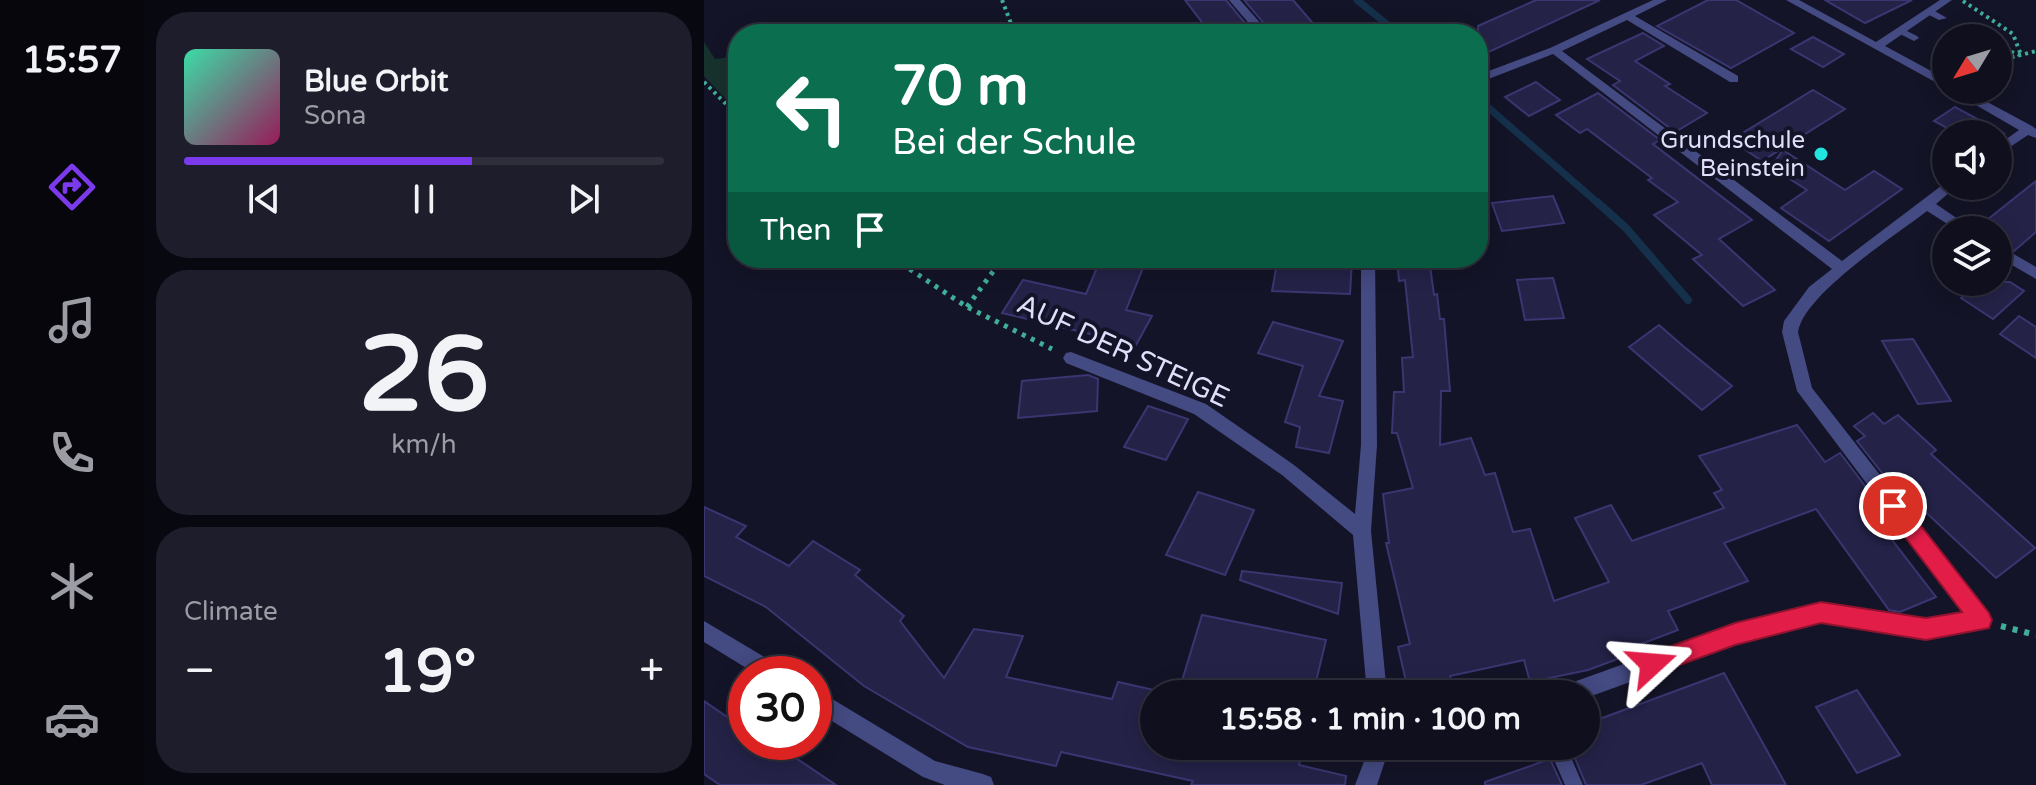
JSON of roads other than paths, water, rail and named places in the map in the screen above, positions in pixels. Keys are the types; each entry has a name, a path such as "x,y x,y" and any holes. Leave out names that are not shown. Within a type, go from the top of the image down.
{"street":[{"path":"1234,0 1255,24"},
{"path":"1488,75 1554,50 1662,0"},
{"path":"1791,0 1932,77"},
{"path":"1876,47 1947,0"},
{"path":"1627,16 1734,79"},
{"path":"1554,50 1841,268"},
{"path":"1982,104 2032,131"},
{"path":"2012,143 2032,131"},
{"path":"1600,683 1735,634 1821,613 1926,629 1981,620 1805,391 1790,332 1792,321 1814,291 1932,200"},
{"path":"1926,204 1945,216"},
{"path":"2012,259 2036,274"},
{"path":"1368,268 1369,445 1362,531 1376,680"},
{"name":"AUF DER STEIGE","path":"1071,358 1200,409 1288,470 1362,531"},
{"path":"704,631 745,656"},
{"path":"832,709 930,770 983,785"},
{"path":"1366,785 1375,760"}],"lane":[{"path":"1930,12 1942,18"},
{"path":"1901,31 1914,38"},
{"path":"1563,760 1574,785"}],"waterway":[{"path":"1357,0 1387,24"},
{"path":"1488,107 1599,204"},
{"path":"1597,202 1626,228 1688,300"}],"place":[{"name":"Grundschule Beinstein","path":"1821,154"}]}
